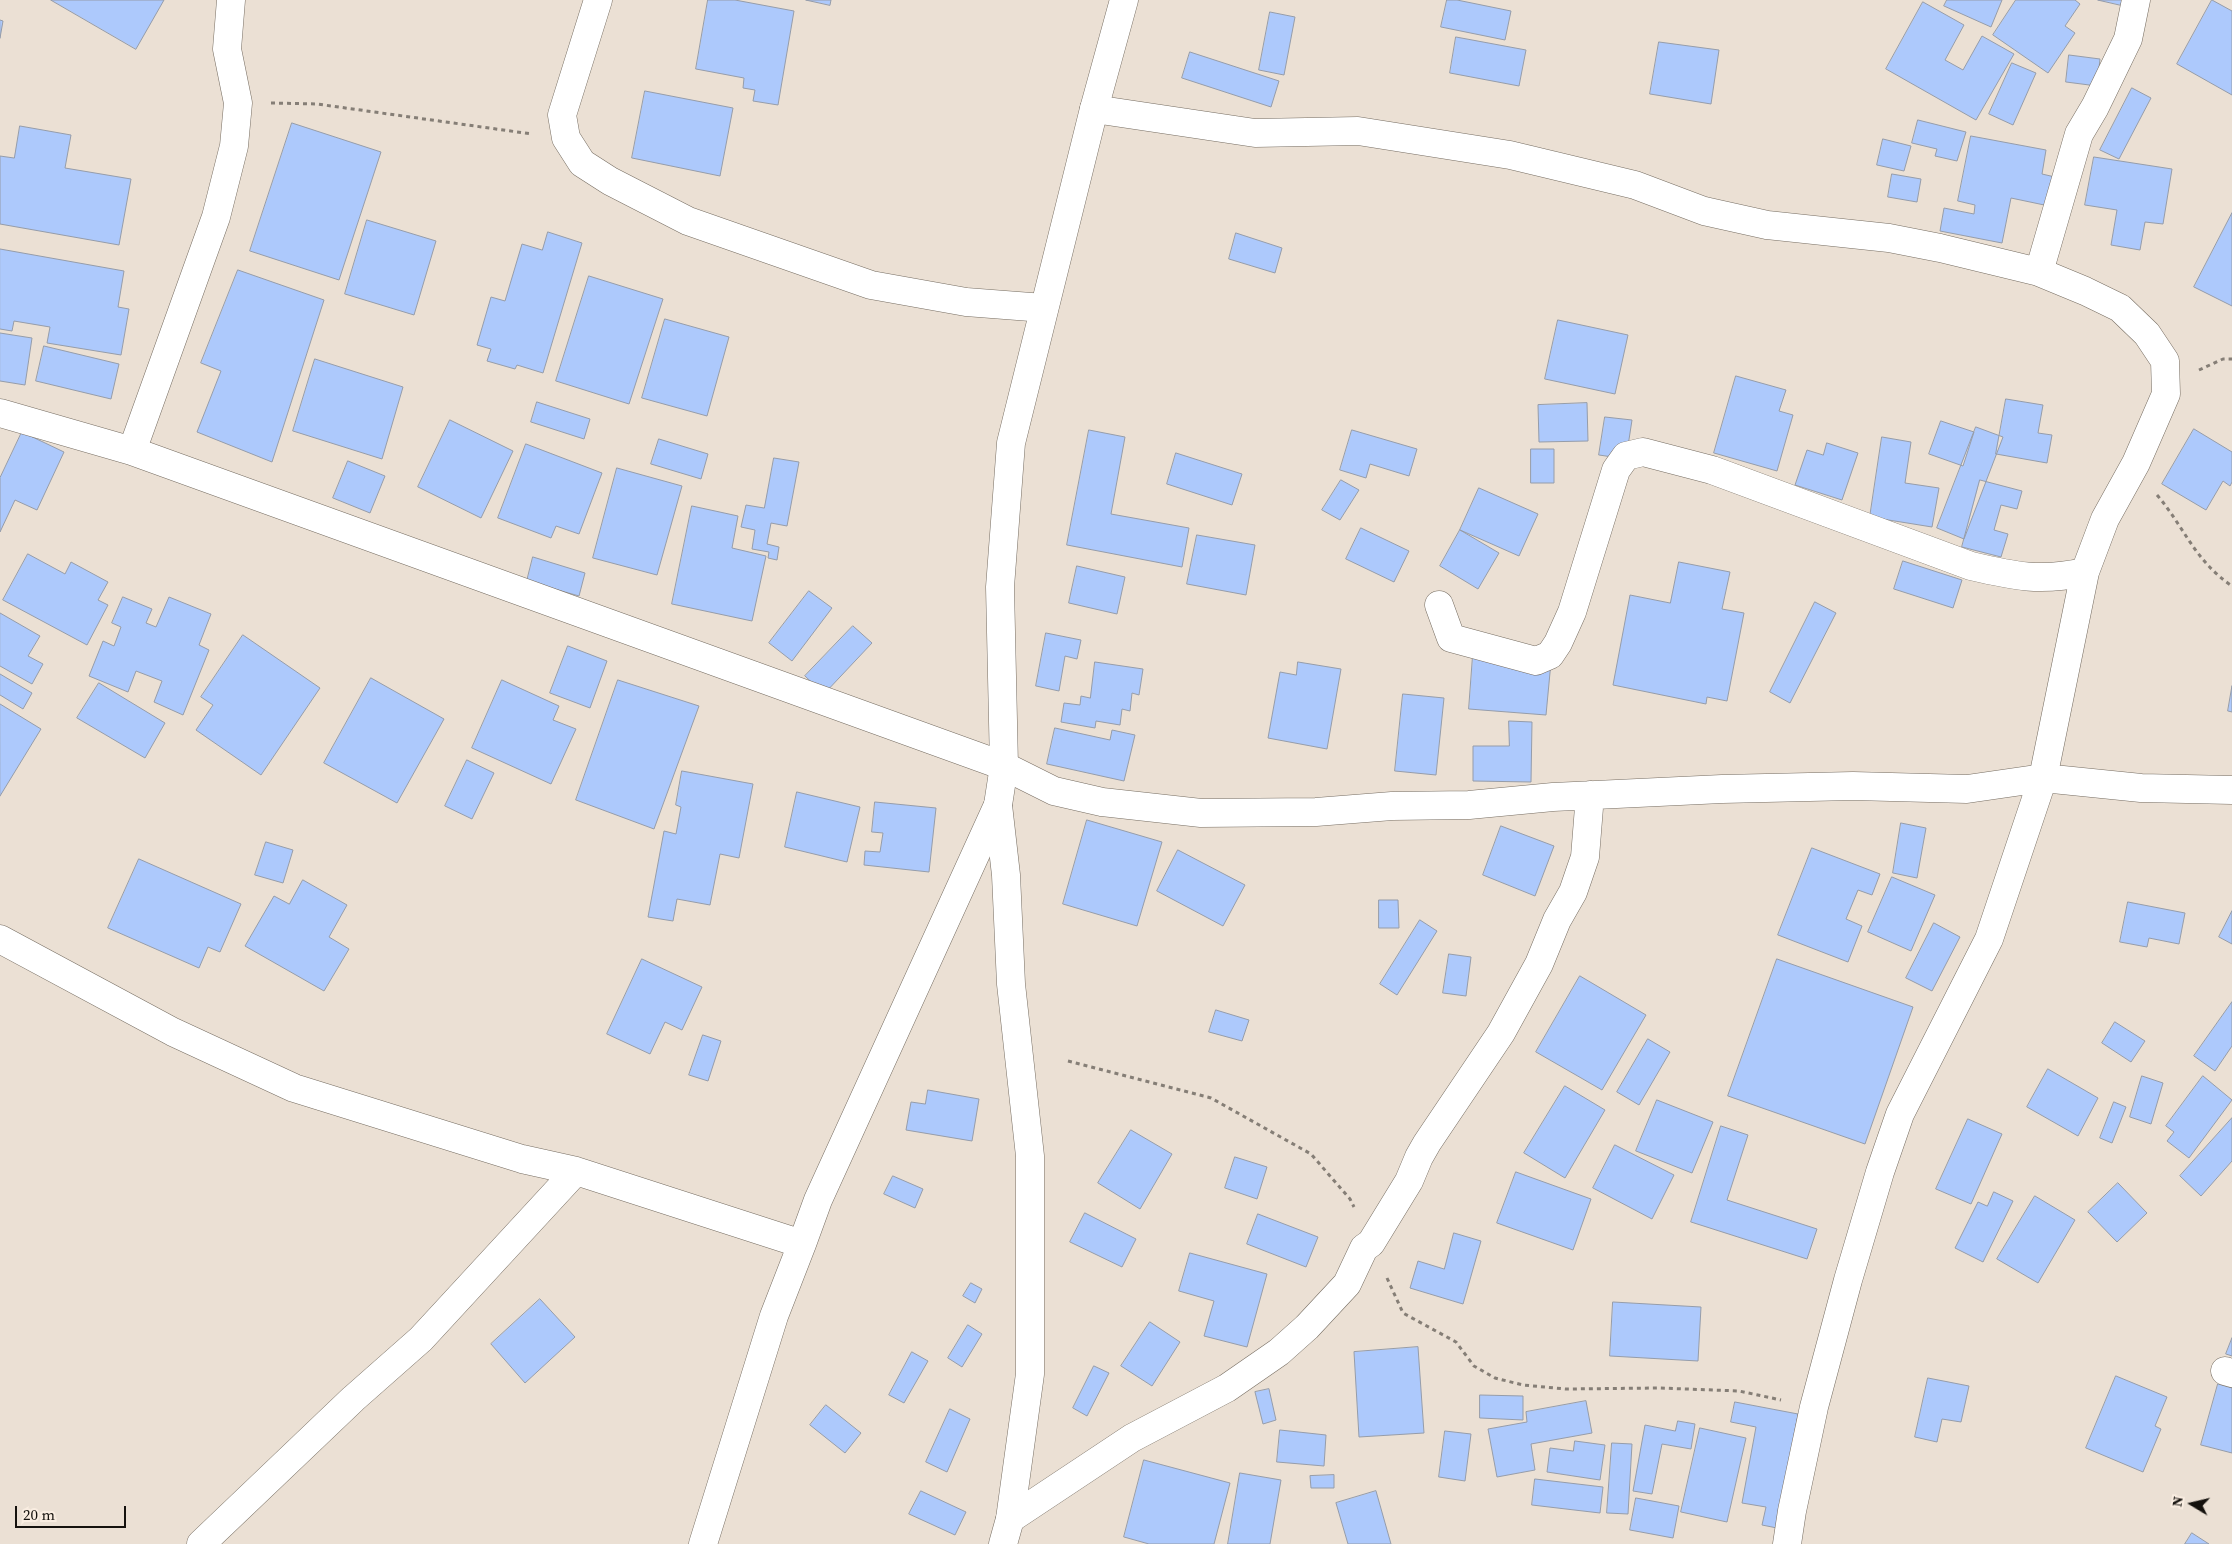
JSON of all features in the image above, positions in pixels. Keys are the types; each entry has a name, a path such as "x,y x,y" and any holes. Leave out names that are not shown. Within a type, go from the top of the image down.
{"street":[{"path":"132,451 216,217 234,146 238,103 227,49 231,0"},
{"path":"598,0 562,115 566,138 582,163 610,181 696,224 871,285 966,302 1044,308"},
{"path":"1007,1531 1030,1374 1030,1156 1011,984 1006,875 998,805 1004,766 1000,587 1011,444 1094,109 1124,0"},
{"path":"2039,272 2079,134 2095,108 2128,38 2136,0"},
{"path":"1094,109 1255,134 1358,131 1510,155 1635,185 1704,211 1767,225 1889,238 2039,272 2085,290 2120,308 2147,334 2165,361 2166,394 2136,463 2104,519 2085,572 2043,778 1989,939 1900,1114 1848,1280 1814,1407 1787,1544"},
{"path":"0,413 132,451 1004,766 1054,791 1102,802 1201,813 1316,812 1392,806 1469,805 1590,795 1722,789 1853,786 1967,789 2043,778 2141,788 2232,790"},
{"path":"1439,605 1451,638 1536,661 1550,655 1558,643 1572,612 1616,470 1626,456 1643,452 1712,470 1971,566 2015,576 2059,578 2085,572"},
{"path":"1007,1531 1132,1438 1227,1388 1279,1352 1307,1327 1346,1284 1364,1248 1371,1243 1409,1181 1427,1143 1501,1033 1538,964 1557,920 1574,892 1585,857 1590,795"},
{"path":"703,1544 774,1316 818,1200 998,805"},
{"path":"0,939 173,1032 294,1088 522,1159 576,1171 802,1244"},
{"path":"200,1544 353,1399 421,1339 576,1171"}],"path":[{"path":"238,103 318,104 566,138"},
{"path":"2136,463 2150,487 2166,506 2200,558 2218,576 2232,586"},
{"path":"1068,1061 1211,1098 1311,1154 1350,1199 1403,1313 1456,1342 1474,1366 1495,1378 1523,1385 1566,1389 1660,1388 1740,1391 1814,1407"}],"building":[{"path":"51,0 164,0 136,49"},
{"path":"708,0 735,0 794,11 778,105 753,101 755,90 743,88 744,78 696,69"},
{"path":"806,0 831,0 830,5"},
{"path":"1447,0 1457,0 1511,11 1505,40 1441,27"},
{"path":"1947,0 2002,0 1991,27 1944,6"},
{"path":"2016,0 2075,0 2080,4 2065,26 2075,33 2048,73 1993,35"},
{"path":"2098,0 2122,0 2121,5"},
{"path":"2212,0 2232,11 2232,95 2177,64"},
{"path":"1923,2 1964,25 1945,60 1963,70 1982,36 2014,54 1976,120 1886,69"},
{"path":"1270,12 1295,17 1284,75 1259,70"},
{"path":"0,20 3,21 0,38"},
{"path":"1456,37 1526,50 1519,86 1450,73"},
{"path":"1659,42 1719,50 1711,104 1650,94"},
{"path":"1190,52 1279,81 1271,107 1182,78"},
{"path":"2069,55 2100,59 2097,86 2066,82"},
{"path":"2012,63 2036,73 2013,125 1989,114"},
{"path":"2132,88 2151,98 2119,159 2100,150"},
{"path":"645,91 733,108 720,176 632,158"},
{"path":"1918,120 1966,132 1957,161 1935,156 1937,149 1912,143"},
{"path":"292,123 381,152 339,280 250,251"},
{"path":"20,126 71,135 65,168 131,179 119,245 0,224 0,156 14,158"},
{"path":"1971,136 2046,150 2042,174 2055,177 2049,206 2011,198 2002,243 1940,231 1944,208 1974,214 1975,205 1958,201"},
{"path":"1883,139 1911,146 1904,171 1877,165"},
{"path":"2094,157 2172,169 2163,224 2145,222 2140,250 2111,245 2117,210 2085,205"},
{"path":"1892,174 1921,179 1917,202 1888,197"},
{"path":"2232,213 2232,306 2194,287"},
{"path":"367,220 436,241 414,315 345,294"},
{"path":"548,232 582,243 543,373 517,365 515,369 487,361 491,349 477,345 491,297 505,301 522,244 542,250"},
{"path":"1236,233 1282,248 1275,273 1229,259"},
{"path":"0,249 124,271 118,307 129,309 121,355 47,343 50,327 14,321 12,331 0,329"},
{"path":"238,270 324,300 272,462 197,432 221,371 201,363"},
{"path":"589,276 663,299 629,404 556,381"},
{"path":"665,319 729,337 707,416 642,398"},
{"path":"1558,320 1628,335 1615,394 1545,379"},
{"path":"0,333 32,338 25,385 0,381"},
{"path":"44,346 119,364 111,399 36,381"},
{"path":"315,359 403,387 382,459 293,431"},
{"path":"1736,376 1786,390 1779,411 1793,415 1777,471 1714,453"},
{"path":"2006,399 2043,405 2038,433 2052,435 2047,463 1996,454"},
{"path":"537,402 590,419 584,439 531,422"},
{"path":"1587,403 1588,441 1539,442 1538,405"},
{"path":"1605,417 1632,420 1626,459 1599,455"},
{"path":"450,420 513,451 481,518 418,487"},
{"path":"1941,421 1974,432 1963,466 1929,454"},
{"path":"1976,427 2003,437 1964,539 1937,528"},
{"path":"2194,429 2232,452 2232,482 2230,486 2223,481 2206,510 2162,484"},
{"path":"1089,430 1125,437 1111,514 1189,528 1182,567 1067,545"},
{"path":"1352,430 1417,449 1409,476 1370,464 1366,478 1340,470"},
{"path":"22,432 64,452 37,510 15,500 0,532 0,478"},
{"path":"1882,437 1911,442 1905,483 1939,488 1932,527 1870,517"},
{"path":"659,439 708,454 701,479 651,464"},
{"path":"1827,443 1858,453 1842,500 1795,485 1807,450 1823,455"},
{"path":"526,444 602,473 579,534 556,526 551,538 498,518"},
{"path":"1531,449 1554,449 1554,483 1531,483"},
{"path":"1176,453 1242,474 1232,505 1167,484"},
{"path":"774,458 799,462 787,526 771,523 767,544 779,547 777,560 768,558 769,552 752,549 755,530 741,527 746,505 764,508"},
{"path":"348,461 385,476 370,513 333,498"},
{"path":"617,468 682,486 657,575 593,558"},
{"path":"1341,480 1359,490 1340,520 1322,510"},
{"path":"1980,480 2022,491 2017,509 2001,505 1994,530 2008,534 2001,557 1962,547"},
{"path":"1479,488 1538,514 1519,556 1460,530"},
{"path":"692,506 738,516 732,548 766,556 752,621 672,604"},
{"path":"1361,528 1409,551 1394,582 1346,559"},
{"path":"1460,530 1499,553 1478,589 1440,566"},
{"path":"1197,535 1255,545 1246,595 1187,584"},
{"path":"28,554 65,574 71,562 108,582 98,600 108,605 87,645 3,600"},
{"path":"533,557 585,573 579,596 527,581"},
{"path":"1903,561 1962,580 1953,608 1894,589"},
{"path":"1679,562 1730,572 1722,609 1744,613 1727,701 1707,697 1706,704 1613,685 1630,595 1670,603"},
{"path":"1077,566 1125,577 1117,614 1069,603"},
{"path":"809,591 832,608 792,661 769,643"},
{"path":"123,597 152,609 146,623 156,627 169,597 211,614 199,645 209,650 183,715 154,702 162,681 136,671 128,692 89,676 103,641 114,646 121,627 112,623"},
{"path":"1815,602 1836,613 1790,703 1770,692"},
{"path":"0,613 40,636 28,656 43,664 32,684 0,666"},
{"path":"853,626 872,643 824,694 805,676"},
{"path":"1046,633 1081,640 1077,659 1065,656 1059,691 1036,686"},
{"path":"243,635 320,688 261,775 196,730 213,705 201,697"},
{"path":"568,646 607,661 590,708 550,693"},
{"path":"1473,655 1551,662 1546,715 1469,709"},
{"path":"1095,662 1143,669 1139,695 1132,693 1130,711 1122,709 1120,725 1096,721 1095,728 1061,722 1064,703 1080,705 1081,696 1090,698"},
{"path":"1298,662 1341,669 1327,749 1268,738 1280,672 1296,675"},
{"path":"0,674 32,693 23,709 0,695"},
{"path":"371,678 444,719 397,803 324,763"},
{"path":"502,680 559,706 553,720 576,729 551,784 472,748"},
{"path":"618,680 699,706 654,829 576,800"},
{"path":"99,683 165,723 145,758 77,718"},
{"path":"2232,686 2232,712 2228,711"},
{"path":"1403,694 1444,698 1436,775 1395,771"},
{"path":"0,704 41,729 0,796"},
{"path":"1509,721 1532,722 1531,782 1473,781 1473,746 1509,746"},
{"path":"1055,728 1110,740 1112,730 1135,735 1124,781 1047,764"},
{"path":"467,760 494,773 472,819 445,806"},
{"path":"682,771 753,784 739,858 720,854 710,905 677,899 673,921 648,917 664,831 676,834 681,807 676,805"},
{"path":"797,792 860,807 847,862 785,847"},
{"path":"875,802 936,808 929,872 864,865 865,851 880,852 883,833 872,832"},
{"path":"1087,820 1162,842 1137,926 1063,904"},
{"path":"1901,823 1926,828 1917,878 1893,873"},
{"path":"1501,826 1554,846 1535,896 1483,875"},
{"path":"266,842 293,850 283,883 255,875"},
{"path":"1812,848 1880,874 1872,895 1858,890 1846,919 1862,926 1848,962 1778,935"},
{"path":"1178,850 1245,885 1223,926 1157,891"},
{"path":"139,859 241,904 220,952 208,947 199,968 108,928"},
{"path":"1892,877 1935,895 1911,951 1868,932"},
{"path":"303,880 347,905 329,937 349,949 324,991 245,946 274,896 289,904"},
{"path":"1379,900 1398,900 1399,928 1379,928"},
{"path":"2128,902 2185,913 2179,944 2149,938 2147,947 2120,942"},
{"path":"2232,911 2232,944 2219,937"},
{"path":"1420,920 1437,931 1397,995 1380,984"},
{"path":"1934,923 1960,937 1932,991 1906,978"},
{"path":"1449,954 1471,957 1466,996 1443,993"},
{"path":"642,959 702,987 682,1030 665,1022 650,1054 607,1034"},
{"path":"1777,959 1913,1007 1865,1144 1728,1096"},
{"path":"1580,976 1646,1015 1602,1090 1536,1052"},
{"path":"2232,1002 2232,1046 2215,1071 2194,1056"},
{"path":"1216,1010 1249,1020 1242,1041 1209,1032"},
{"path":"2115,1022 2145,1041 2131,1062 2102,1043"},
{"path":"703,1035 721,1041 708,1081 689,1075"},
{"path":"1648,1039 1670,1052 1639,1105 1617,1092"},
{"path":"2048,1069 2098,1098 2078,1136 2027,1107"},
{"path":"2142,1076 2163,1083 2151,1124 2130,1117"},
{"path":"2203,1076 2232,1100 2189,1158 2167,1141 2174,1132 2166,1126"},
{"path":"1565,1086 1605,1110 1565,1178 1524,1153"},
{"path":"928,1090 979,1099 972,1141 906,1130 911,1102 925,1104"},
{"path":"1657,1100 1713,1122 1692,1173 1636,1151"},
{"path":"2114,1102 2126,1107 2112,1143 2100,1138"},
{"path":"2232,1118 2232,1161 2201,1196 2180,1176"},
{"path":"1968,1119 2002,1134 1971,1204 1936,1189"},
{"path":"1721,1126 1748,1135 1727,1200 1817,1229 1807,1259 1691,1222"},
{"path":"1131,1130 1172,1154 1140,1209 1098,1183"},
{"path":"1615,1145 1674,1175 1652,1219 1593,1188"},
{"path":"1235,1157 1267,1167 1257,1199 1225,1188"},
{"path":"1516,1172 1591,1199 1573,1250 1497,1223"},
{"path":"893,1176 923,1189 915,1208 884,1194"},
{"path":"2118,1183 2147,1213 2117,1242 2088,1212"},
{"path":"1994,1192 2013,1201 1983,1262 1955,1248 1978,1202 1987,1206"},
{"path":"2035,1196 2075,1220 2038,1283 1997,1259"},
{"path":"1085,1213 1136,1239 1122,1267 1070,1242"},
{"path":"1258,1214 1318,1237 1306,1267 1247,1244"},
{"path":"1454,1233 1481,1241 1463,1304 1410,1288 1418,1261 1444,1269"},
{"path":"1190,1253 1267,1274 1247,1347 1204,1336 1214,1301 1179,1291"},
{"path":"971,1283 982,1289 975,1303 963,1296"},
{"path":"540,1299 575,1337 525,1383 491,1344"},
{"path":"1613,1302 1701,1307 1698,1361 1610,1356"},
{"path":"1150,1322 1180,1342 1152,1386 1121,1366"},
{"path":"968,1325 982,1334 962,1367 948,1358"},
{"path":"2232,1338 2232,1356 2226,1354"},
{"path":"1418,1347 1424,1433 1359,1437 1354,1352"},
{"path":"912,1352 928,1361 904,1403 889,1395"},
{"path":"1094,1366 1109,1373 1087,1416 1073,1408"},
{"path":"2116,1376 2167,1397 2155,1426 2161,1429 2143,1472 2086,1448"},
{"path":"1928,1378 1969,1386 1961,1422 1942,1419 1937,1442 1915,1437"},
{"path":"2218,1384 2232,1388 2232,1453 2201,1445"},
{"path":"1269,1389 1276,1420 1263,1424 1255,1392"},
{"path":"1480,1395 1523,1396 1523,1420 1480,1418"},
{"path":"1586,1401 1592,1433 1531,1444 1535,1470 1497,1477 1488,1429 1527,1422 1526,1412"},
{"path":"1735,1402 1798,1414 1777,1528 1762,1525 1766,1507 1742,1503 1756,1427 1731,1422"},
{"path":"826,1405 861,1433 845,1453 810,1425"},
{"path":"950,1409 970,1419 947,1472 926,1462"},
{"path":"1678,1421 1695,1424 1691,1449 1662,1444 1652,1494 1633,1491 1645,1425 1675,1431"},
{"path":"1700,1428 1746,1438 1727,1522 1681,1512"},
{"path":"1280,1430 1326,1435 1324,1466 1277,1462"},
{"path":"1445,1431 1471,1434 1465,1481 1439,1477"},
{"path":"1575,1441 1605,1445 1600,1480 1547,1472 1550,1448 1573,1451"},
{"path":"1612,1443 1632,1444 1628,1514 1607,1513"},
{"path":"1144,1460 1230,1483 1214,1544 1149,1544 1124,1537"},
{"path":"1240,1473 1281,1480 1270,1544 1228,1544"},
{"path":"1334,1475 1334,1488 1311,1488 1310,1476"},
{"path":"1535,1479 1603,1487 1600,1513 1532,1505"},
{"path":"921,1491 966,1512 955,1535 909,1514"},
{"path":"1376,1491 1391,1544 1348,1544 1336,1503"},
{"path":"1636,1498 1679,1506 1673,1538 1630,1530"},
{"path":"2192,1533 2209,1544 2185,1544"}]}
